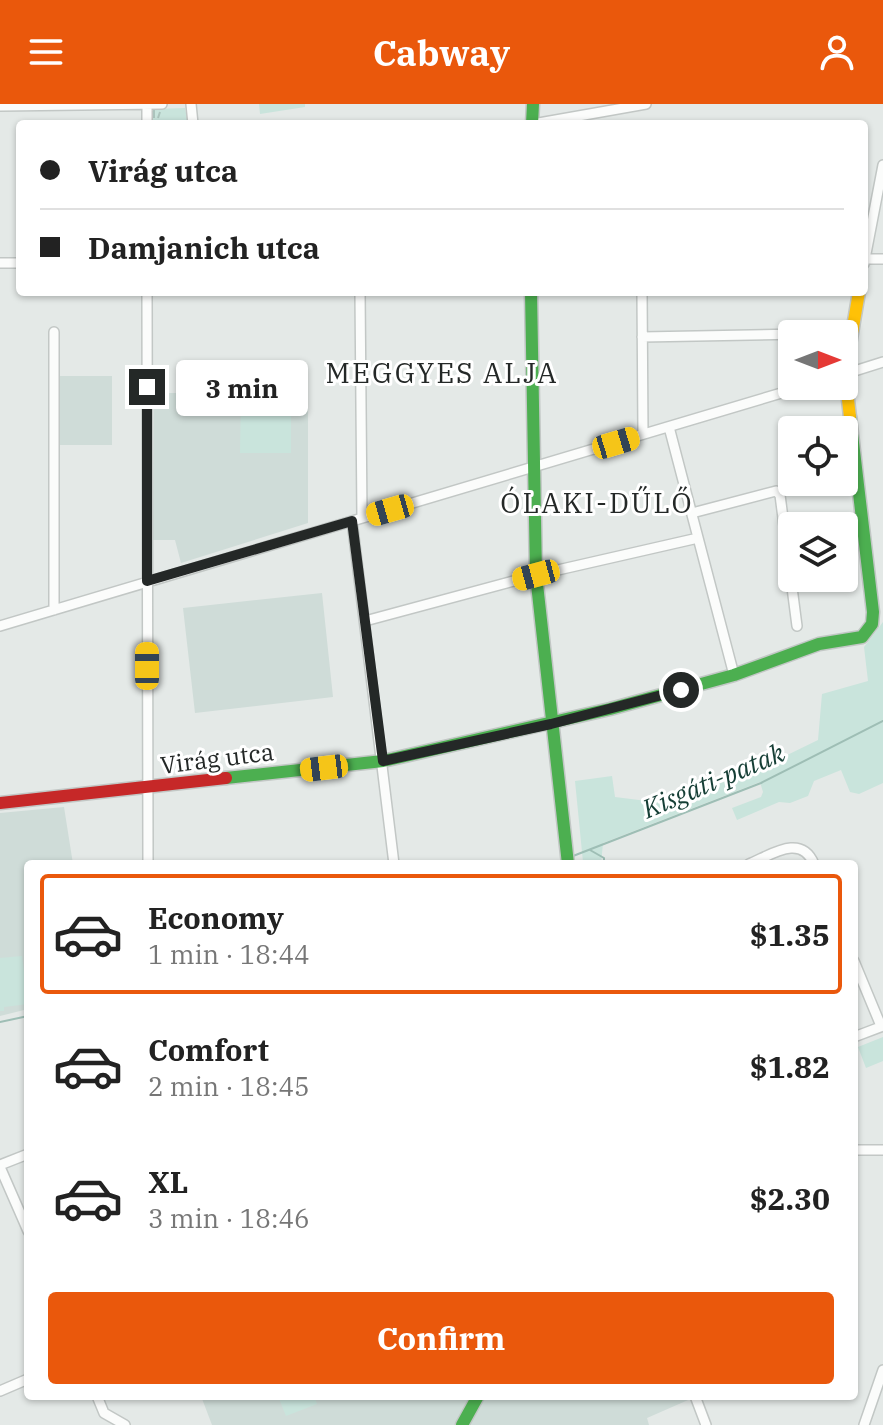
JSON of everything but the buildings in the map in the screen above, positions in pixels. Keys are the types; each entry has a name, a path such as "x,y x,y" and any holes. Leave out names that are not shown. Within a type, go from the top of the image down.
{"street":[{"path":"0,106 162,104"},
{"path":"553,120 646,104"},
{"path":"868,241 883,165"},
{"path":"147,296 148,860"},
{"path":"360,296 357,519 365,621 394,860"},
{"path":"531,296 536,575 568,860"},
{"path":"642,296 643,434"},
{"path":"854,320 858,296"},
{"path":"54,332 54,610"},
{"path":"642,337 778,334"},
{"path":"858,370 883,362"},
{"path":"0,626 778,394"},
{"name":"Virág utca","path":"0,803 383,761 551,724 734,675 819,644 862,637 872,624 873,612 847,400"},
{"path":"669,427 734,675"},
{"path":"692,513 776,491 780,495 797,626"},
{"path":"365,621 536,575 698,538"},
{"path":"759,860 790,847 801,848 809,853 812,860"},
{"path":"858,970 882,1026 858,1035"},
{"path":"858,1150 883,1150"},
{"path":"24,1156 0,1166 24,1222"},
{"path":"864,1425 883,1370"},
{"path":"0,1390 24,1381"},
{"path":"99,1400 104,1413 125,1425"},
{"path":"462,1425 476,1400"},
{"path":"697,1400 706,1425"}],"shaded area":[{"path":"56,376 112,376 112,445 56,445"},
{"path":"308,382 308,523 181,563 175,540 153,540 154,393 227,393 228,384"},
{"path":"322,593 333,697 195,713 183,608"},
{"path":"64,807 72,860 24,860 24,1010 0,1016 0,813"},
{"path":"203,1400 477,1400 464,1425 212,1425"},
{"path":"480,1400 688,1400 647,1418 649,1425 466,1425"}],"green space":[{"path":"259,104 305,104 305,107 260,114"},
{"path":"185,108 187,120 153,120 153,109"},
{"path":"241,395 291,395 291,453 240,453"},
{"path":"883,622 883,783 859,794 850,792 841,770 814,781 808,796 790,803 779,802 737,820 732,808 761,797 760,782 603,843 601,860 583,860 575,781 612,776 615,797 647,801 740,778 818,740 822,694 868,681 864,647"},
{"path":"22,956 24,972 24,1004 4,1007 4,1011 0,1011 0,958"},
{"path":"883,1037 883,1061 866,1068 858,1047"},
{"path":"280,1400 316,1400 317,1404 286,1416"}],"waterway":[{"name":"Kisgáti-patak","path":"573,856 761,783 883,721"},
{"path":"590,850 604,860"},
{"name":"Kisgáti-patak","path":"0,1022 24,1017"}],"traffic: fast":[{"path":"532,120 533,104"},
{"path":"531,296 536,575 568,860"},
{"path":"226,778 383,761 610,709 734,675 819,644 862,637 872,624 873,612 858,485"},
{"path":"462,1425 476,1400"}],"traffic: slow":[{"path":"850,416 845,374 858,296"}],"traffic: jam":[{"path":"0,803 226,778"}],"district":[{"name":"MEGGYES ALJA","path":"442,372"},
{"name":"ÓLAKI-DŰLŐ","path":"597,502"}],"route":[{"path":"147,387 147,581 352,521 383,761 551,724 681,690"}]}
